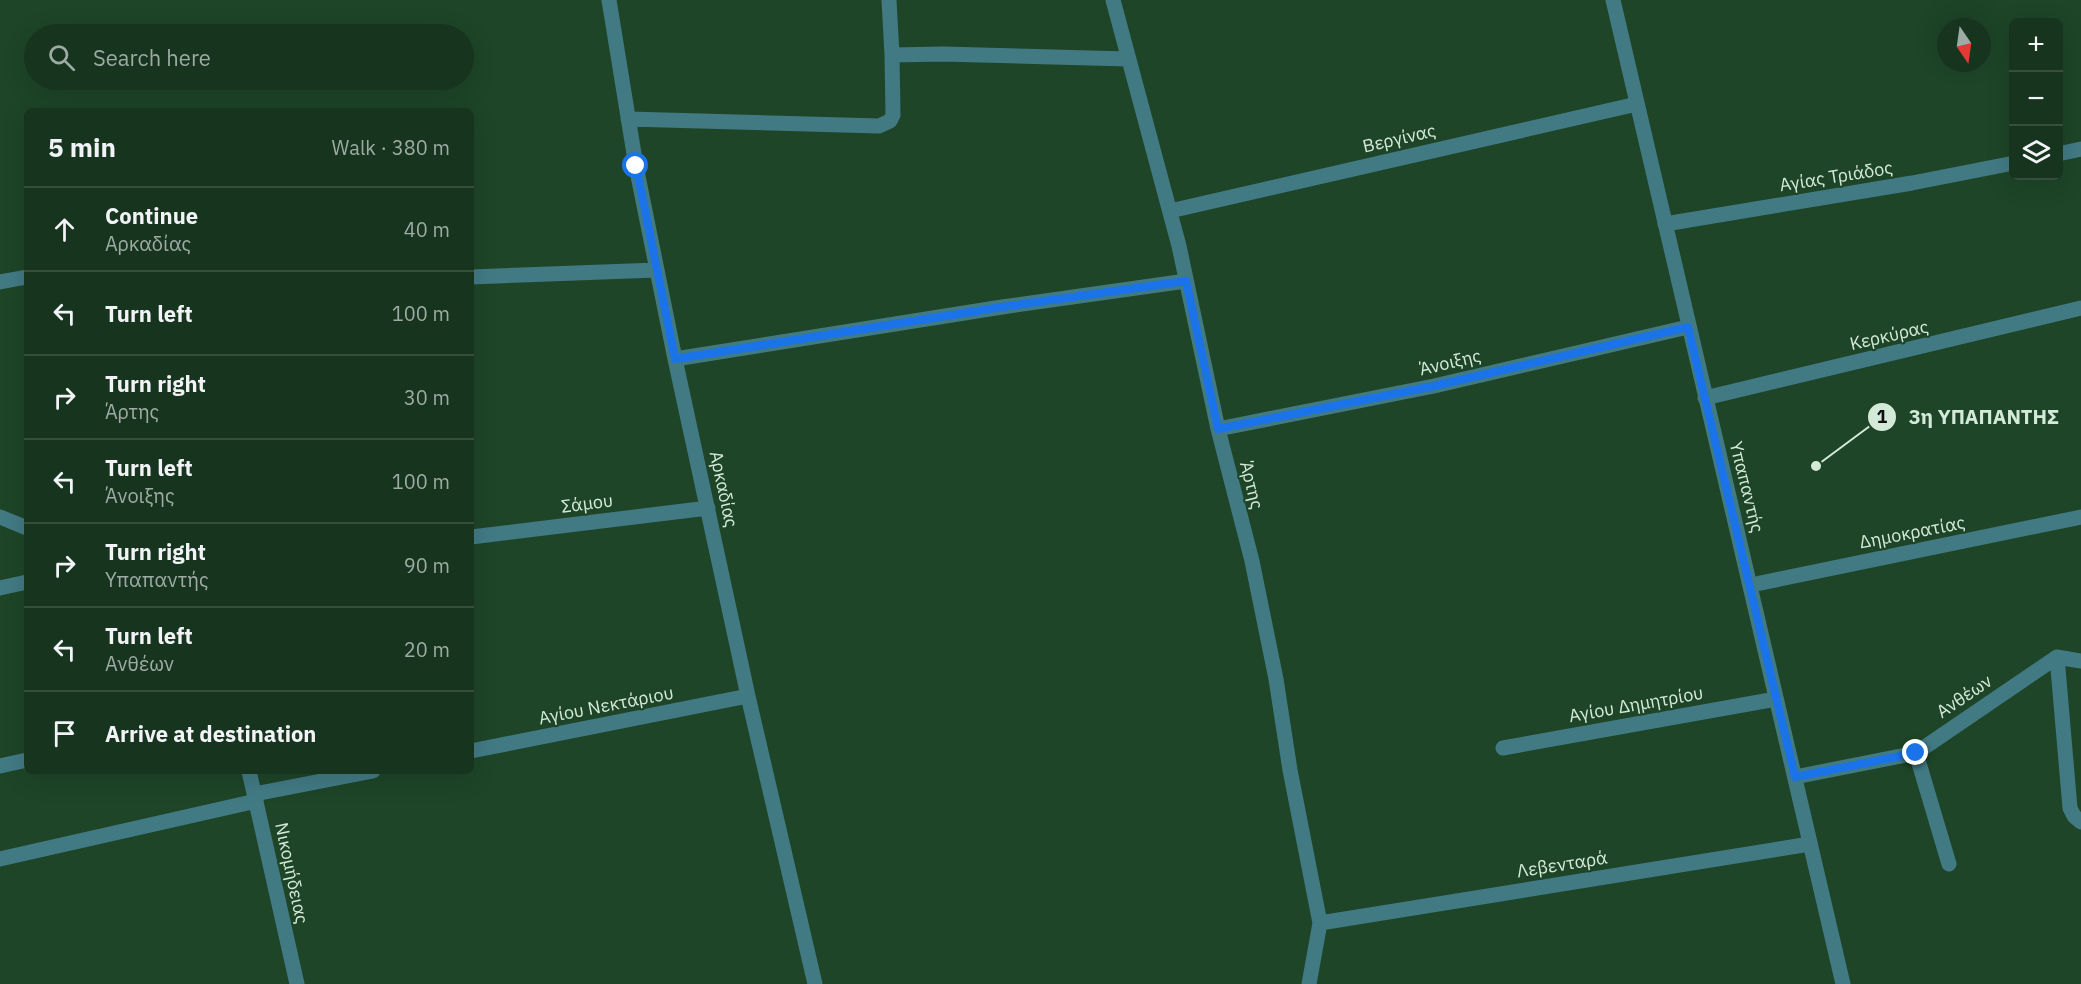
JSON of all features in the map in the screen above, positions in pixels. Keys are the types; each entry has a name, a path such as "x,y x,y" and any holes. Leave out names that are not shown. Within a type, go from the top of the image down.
{"street":[{"name":"Αρκαδίας","path":"609,0 628,119 675,359 748,696 815,984"},
{"path":"628,119 879,126 885,124 893,115 889,0"},
{"name":"Άρτης","path":"1113,0 1170,211 1218,429 1252,561 1276,680 1290,770 1320,922 1309,984"},
{"name":"Υπαπαντής","path":"1612,0 1843,984"},
{"path":"892,55 944,54 1128,59"},
{"name":"Βεργίνας","path":"1170,211 1637,104"},
{"path":"2063,153 2081,149"},
{"name":"Αγίας Τριάδος","path":"1665,224 1912,183 2009,164"},
{"path":"474,277 657,270"},
{"path":"0,282 24,278"},
{"path":"675,359 1002,307 1186,281"},
{"name":"Κερκύρας","path":"1705,398 2081,308"},
{"name":"Άνοιξης","path":"1218,429 1434,386 1688,327"},
{"name":"Σάμου","path":"474,537 708,508"},
{"path":"0,517 24,527"},
{"name":"Δημοκρατίας","path":"1750,585 2081,517"},
{"path":"0,588 24,583"},
{"path":"2081,661 2057,657 2070,808 2081,822"},
{"name":"Ανθέων","path":"1795,777 1916,753 2057,657"},
{"name":"Αγίου Νεκτάριου","path":"474,751 748,696"},
{"name":"Αγίου Δημητρίου","path":"1503,748 1776,699"},
{"path":"1916,753 1949,864"},
{"path":"0,766 24,761"},
{"name":"Νικομήδειας","path":"250,774 297,984"},
{"path":"0,859 360,774"},
{"name":"Λεβενταρά","path":"1320,922 1810,844"}],"place":[{"name":"3η ΥΠΑΠΑΝΤΗΣ","path":"1816,466"}],"route":[{"path":"636,166 675,359 1002,307 1186,281 1218,429 1434,386 1688,327 1795,777 1916,753"}]}
